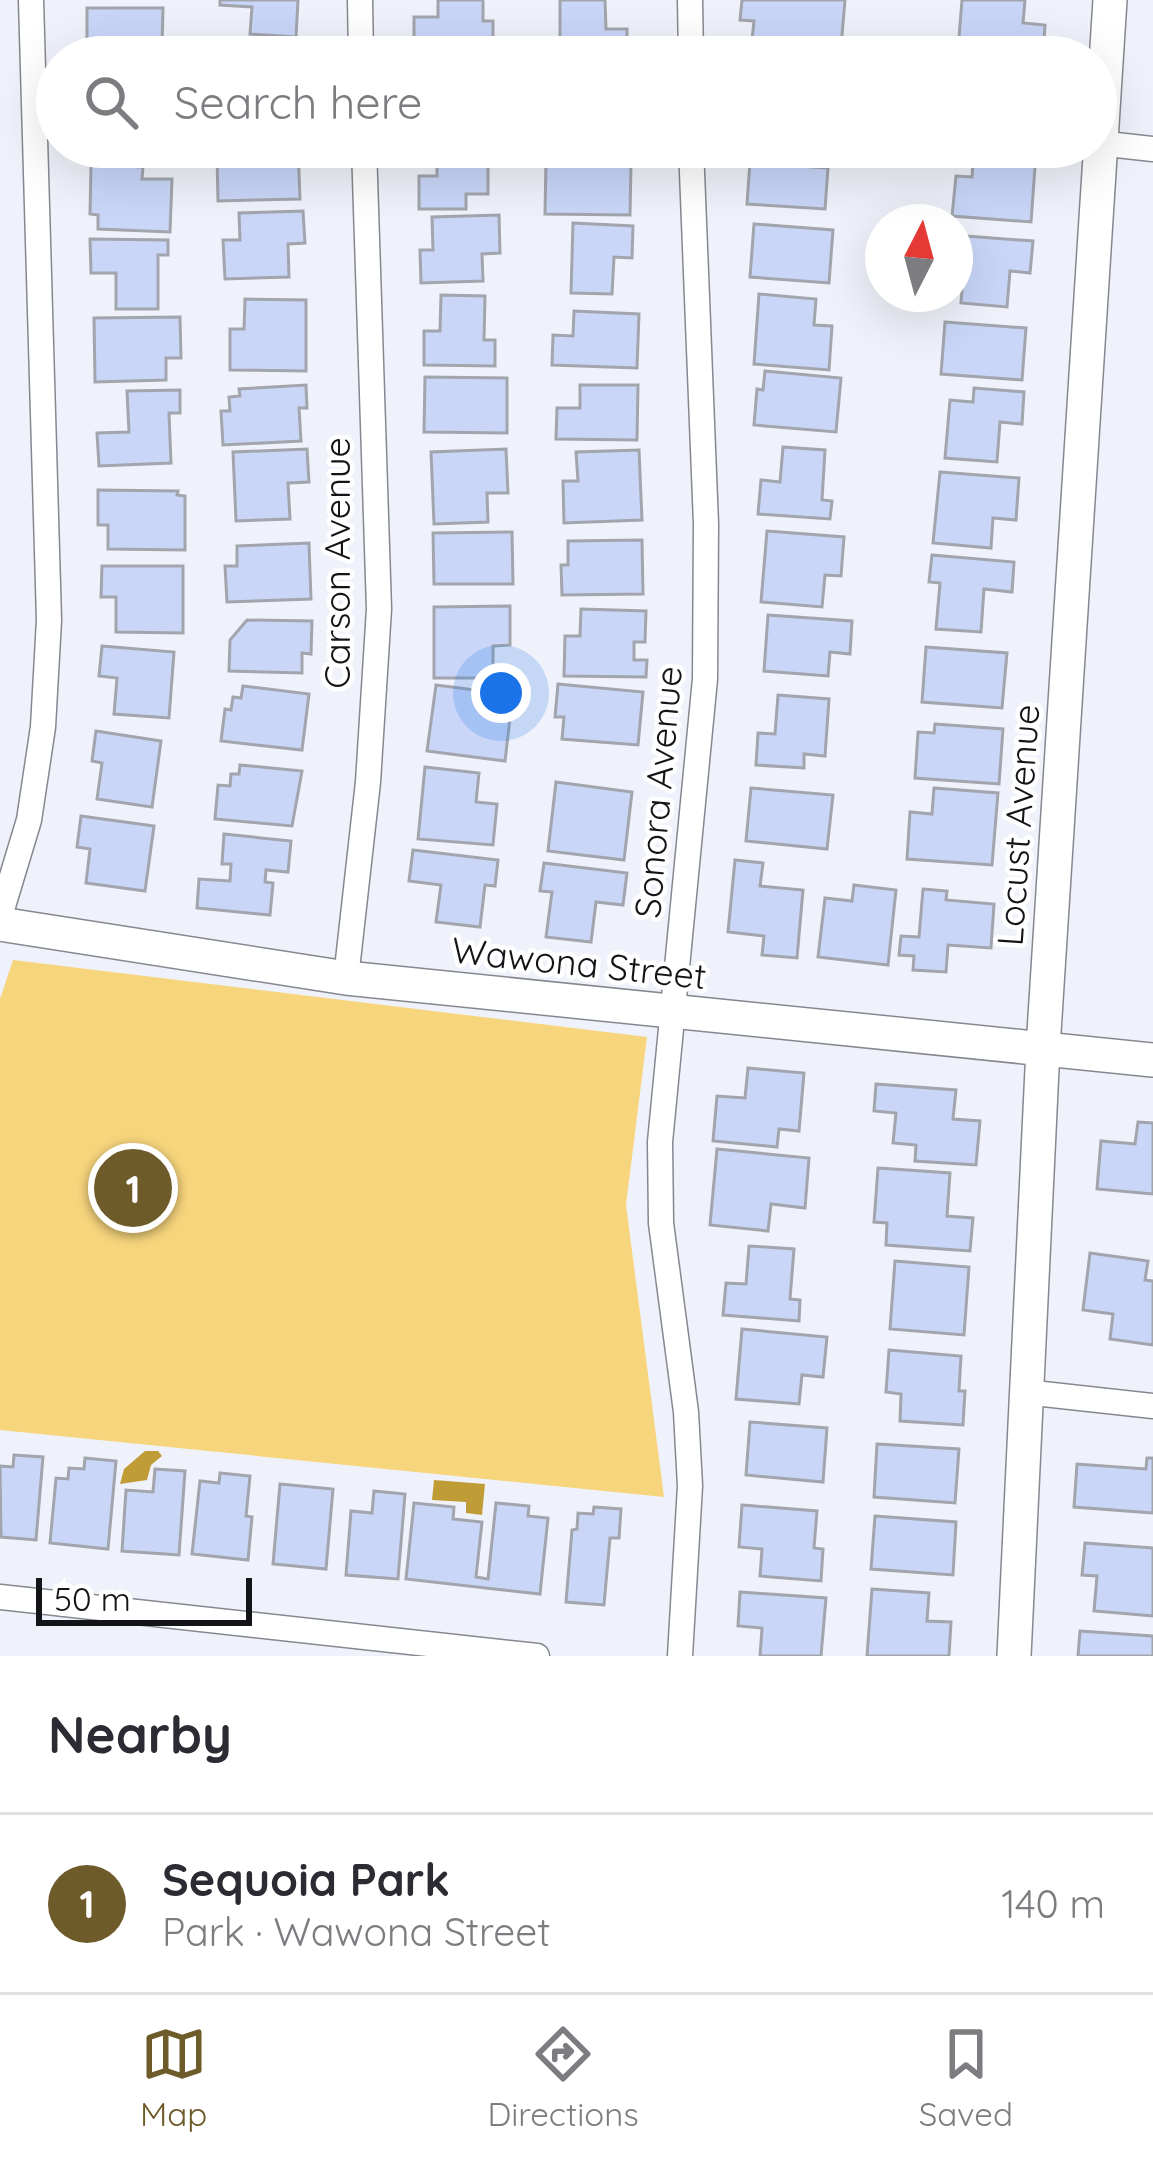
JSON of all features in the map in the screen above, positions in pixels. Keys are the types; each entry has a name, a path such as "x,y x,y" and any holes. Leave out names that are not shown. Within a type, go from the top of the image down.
{"street":[{"path":"32,0 36,146"},
{"path":"360,0 361,36"},
{"path":"690,0 691,36"},
{"name":"Locust Avenue","path":"1107,36 1110,0"},
{"path":"1117,145 1153,149"},
{"path":"0,920 29,820 44,728 49,620 37,168"},
{"name":"Carson Avenue","path":"346,978 368,782 379,609 365,168"},
{"name":"Sonora Avenue","path":"680,1656 690,1486 686,1412 661,1223 660,1162 706,679 706,524 692,168"},
{"name":"Locust Avenue","path":"1014,1656 1043,1048 1097,168"},
{"name":"Wawona Street","path":"0,920 346,978 1153,1060"},
{"path":"1024,1392 1153,1406"},
{"path":"0,1597 537,1656"}],"shaded area":[{"path":"13,960 647,1037 626,1205 664,1497 0,1430 0,999"},
{"path":"145,1451 158,1451 162,1456 151,1465 147,1480 120,1484 124,1469"},
{"path":"434,1480 485,1484 482,1515 466,1513 466,1502 432,1500"}],"building":[{"path":"220,0 298,0 296,36 250,34 252,7 220,5"},
{"path":"438,0 483,0 483,21 493,21 493,36 414,36 414,17 438,17"},
{"path":"560,0 605,0 606,29 627,29 627,36 560,36"},
{"path":"742,0 845,0 842,36 752,36 754,21 740,20"},
{"path":"962,0 1025,0 1023,23 1045,25 1044,36 959,36"},
{"path":"87,8 163,8 162,36 87,36"},
{"path":"91,168 143,168 142,179 172,179 170,232 98,229 98,215 90,214"},
{"path":"217,168 299,168 300,199 218,201"},
{"path":"437,168 488,168 488,194 466,194 466,209 419,209 419,176 437,176"},
{"path":"546,168 631,168 630,215 545,214"},
{"path":"750,168 828,168 825,209 747,204"},
{"path":"973,168 1035,168 1031,222 973,218 973,204 953,204 956,176 972,177"},
{"path":"303,211 305,243 288,244 289,277 225,279 223,240 240,240 239,213"},
{"path":"499,215 500,253 482,254 483,281 421,283 420,250 433,250 432,217"},
{"path":"573,223 633,226 632,258 614,257 612,294 571,293"},
{"path":"754,224 833,230 829,283 750,277"},
{"path":"973,237 1033,241 1030,273 1010,271 1007,307 973,304"},
{"path":"90,239 168,240 168,255 158,255 158,309 116,309 116,273 91,273"},
{"path":"759,294 816,299 814,325 832,326 829,370 754,364"},
{"path":"441,295 485,296 484,340 495,340 495,366 424,365 424,331 440,331"},
{"path":"245,299 306,300 306,371 230,370 230,329 244,329"},
{"path":"574,311 639,314 637,368 552,365 553,335 573,336"},
{"path":"180,317 181,358 166,358 166,380 95,382 94,318"},
{"path":"945,322 1026,328 1022,380 941,374"},
{"path":"765,371 841,378 836,432 754,425 757,389 763,390"},
{"path":"425,377 507,378 507,433 424,432"},
{"path":"306,385 307,408 299,408 301,441 223,445 221,411 230,411 229,397 240,396 239,389"},
{"path":"580,385 638,385 637,440 556,439 557,408 580,408"},
{"path":"974,388 1024,392 1022,424 1000,422 997,462 945,458 950,400 973,402"},
{"path":"180,390 180,413 169,413 171,463 99,466 97,433 129,432 127,391"},
{"path":"783,447 825,450 822,500 832,501 830,519 758,514 761,480 780,482"},
{"path":"307,449 309,482 288,483 290,519 236,521 233,452"},
{"path":"506,449 508,493 487,493 488,522 434,524 431,452"},
{"path":"639,450 642,520 564,523 563,481 578,481 576,452"},
{"path":"940,472 1019,478 1016,520 993,518 991,548 933,543"},
{"path":"98,490 178,491 177,495 185,496 185,550 108,549 108,525 98,525"},
{"path":"767,531 844,537 841,576 825,575 822,607 761,602"},
{"path":"512,532 513,584 434,584 433,533"},
{"path":"642,540 643,594 562,595 561,565 568,565 568,541"},
{"path":"309,543 311,599 227,602 225,566 237,566 237,546"},
{"path":"932,555 1014,562 1012,592 984,589 981,632 936,629 940,583 929,582"},
{"path":"102,566 183,566 183,633 116,632 116,597 101,597"},
{"path":"510,606 510,645 493,646 493,678 434,678 434,607"},
{"path":"581,609 646,611 645,642 634,642 634,660 647,660 646,677 564,676 565,636 580,636"},
{"path":"768,615 852,621 850,654 830,652 828,676 764,671"},
{"path":"247,620 312,621 311,654 302,653 302,673 229,671 230,640"},
{"path":"102,646 174,652 169,718 114,714 117,678 99,676"},
{"path":"926,647 1007,653 1002,708 922,702"},
{"path":"558,684 643,692 638,745 562,739 564,717 555,717"},
{"path":"436,685 483,691 481,706 511,710 505,761 427,751"},
{"path":"243,686 309,694 302,750 221,741 225,709 231,710 233,697 241,698"},
{"path":"778,695 829,699 825,756 804,754 804,768 756,765 758,733 775,734"},
{"path":"935,724 1003,729 999,784 915,778 918,732 934,733"},
{"path":"96,731 161,741 152,807 97,799 102,763 92,761"},
{"path":"240,765 302,771 292,826 215,819 218,785 230,786 231,774 239,774"},
{"path":"425,767 479,773 476,802 497,804 493,845 418,839"},
{"path":"556,782 632,792 624,860 548,851"},
{"path":"751,788 833,795 827,849 746,841"},
{"path":"934,788 998,793 992,865 907,859 910,812 932,814"},
{"path":"81,816 154,826 145,891 86,883 90,849 77,847"},
{"path":"224,834 291,841 288,872 266,870 265,882 273,883 270,915 197,908 199,879 230,881 231,864 222,864"},
{"path":"413,850 498,860 495,886 485,885 480,927 436,922 441,885 409,881"},
{"path":"735,860 763,863 760,886 803,890 797,958 762,955 764,936 728,932"},
{"path":"544,863 627,873 623,905 596,902 591,942 546,937 552,892 540,891"},
{"path":"854,885 896,890 888,965 818,957 825,898 852,901"},
{"path":"923,889 947,891 946,900 994,904 991,948 948,945 946,972 913,970 914,956 899,955 901,936 919,937"},
{"path":"748,1068 804,1073 799,1131 779,1129 777,1147 713,1141 717,1096 745,1098"},
{"path":"876,1084 956,1090 953,1119 980,1121 976,1165 915,1161 916,1145 893,1143 896,1113 874,1111"},
{"path":"1138,1122 1153,1123 1153,1194 1097,1189 1101,1141 1135,1144"},
{"path":"717,1149 809,1158 805,1208 771,1204 768,1231 710,1225"},
{"path":"878,1168 950,1173 947,1216 973,1218 970,1251 886,1245 887,1223 874,1222"},
{"path":"749,1246 794,1249 790,1299 800,1300 799,1321 723,1315 726,1283 746,1284"},
{"path":"1090,1253 1148,1261 1145,1280 1153,1281 1153,1345 1110,1339 1113,1314 1083,1310"},
{"path":"895,1261 969,1267 964,1335 890,1329"},
{"path":"742,1329 827,1337 823,1377 802,1375 799,1404 736,1399"},
{"path":"889,1350 961,1356 963,1425 900,1421 901,1394 886,1392"},
{"path":"750,1422 827,1428 823,1482 746,1475"},
{"path":"877,1444 959,1449 955,1503 874,1497"},
{"path":"14,1455 43,1457 36,1540 1,1537 0,1466 13,1467"},
{"path":"85,1458 116,1461 108,1549 50,1543 56,1478 68,1479 69,1468 84,1469"},
{"path":"1147,1458 1153,1458 1153,1513 1074,1507 1077,1464 1146,1469"},
{"path":"155,1469 185,1471 179,1555 122,1551 126,1490 153,1492"},
{"path":"220,1473 250,1476 248,1560 192,1554 200,1481 219,1483"},
{"path":"280,1484 333,1489 326,1569 273,1564"},
{"path":"374,1491 405,1494 398,1579 346,1575 351,1511 372,1513"},
{"path":"414,1503 454,1507 453,1519 482,1522 476,1577 488,1579 496,1503 529,1506 528,1516 548,1518 540,1594 406,1579"},
{"path":"742,1505 817,1511 814,1548 823,1549 821,1581 760,1576 762,1549 739,1547"},
{"path":"594,1507 621,1509 619,1538 610,1538 604,1605 566,1602 572,1530 577,1529 578,1513 593,1514"},
{"path":"875,1516 956,1522 953,1575 871,1569"},
{"path":"1085,1543 1153,1548 1153,1616 1094,1611 1097,1576 1082,1575"},
{"path":"872,1589 929,1593 927,1621 951,1622 949,1656 867,1656"},
{"path":"740,1592 826,1598 821,1656 760,1656 762,1628 738,1626"},
{"path":"1080,1631 1153,1636 1153,1656 1078,1656"}],"place":[{"name":"Sequoia Park","path":"133,1188"}]}
